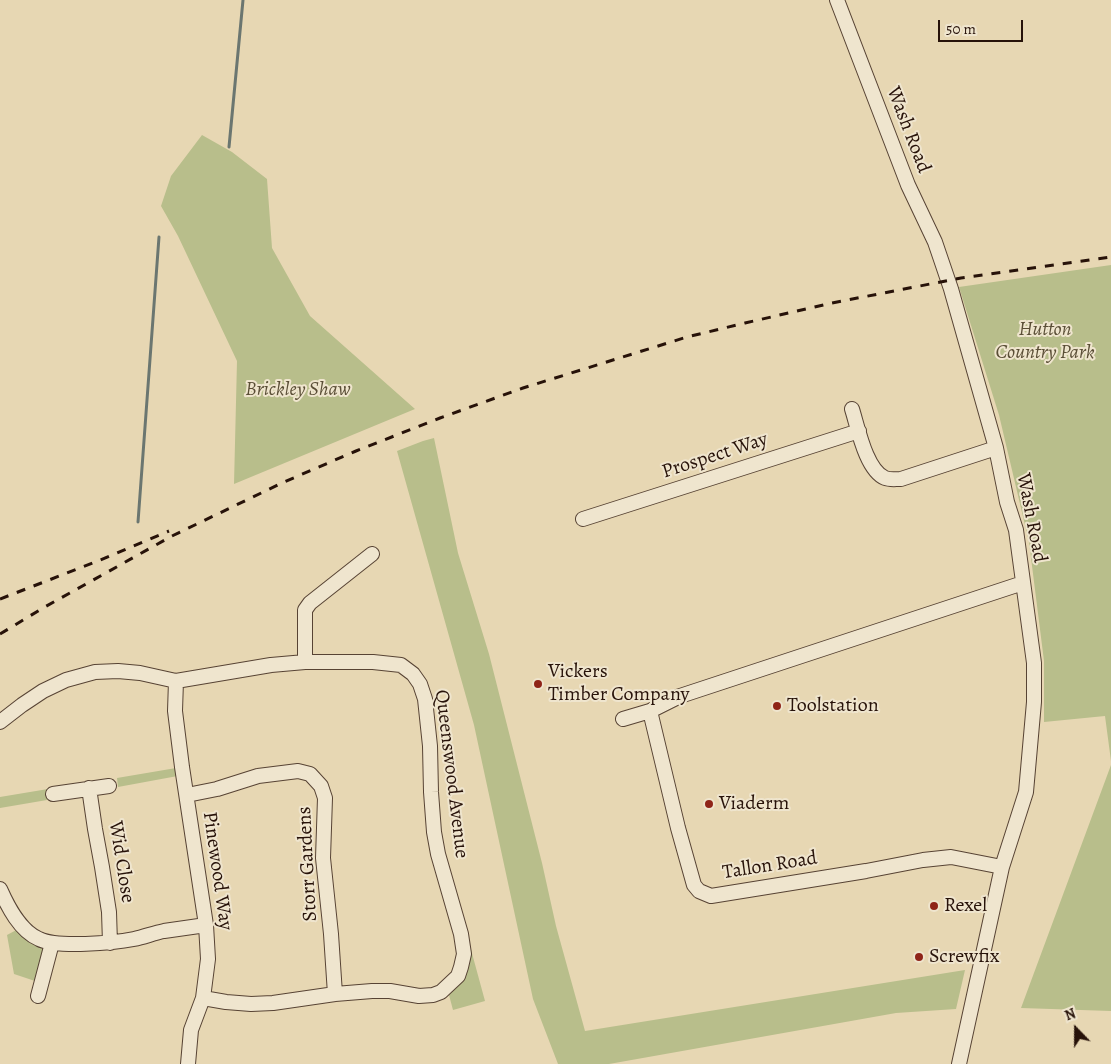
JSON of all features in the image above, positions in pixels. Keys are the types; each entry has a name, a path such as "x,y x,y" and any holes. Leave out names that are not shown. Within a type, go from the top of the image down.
{"street":[{"name":"Wash Road","path":"837,0 908,185 935,242 951,289 996,448 1007,502 1016,530 1034,663 1034,702 1026,792 1002,867 960,1064"},
{"path":"852,409 869,462 877,474 887,479 900,479 996,448"},
{"name":"Prospect Way","path":"583,519 859,431"},
{"path":"305,662 306,610 310,603 372,554"},
{"path":"623,719 650,711 680,696 1023,582"},
{"name":"Queenswood Avenue","path":"176,681 271,665 305,662 374,662 401,665 413,674 420,684 425,699 430,746 434,832 438,854 461,934 464,954 458,976 441,992 433,995 419,996 390,991 372,991 265,1003 226,1002 203,998"},
{"path":"0,722 43,690 66,680 95,672 118,671 140,673 176,681"},
{"name":"Pinewood Way","path":"176,681 175,711 206,925 208,959 203,998 191,1030 188,1064"},
{"name":"Tallon Road","path":"650,711 678,828 694,885 699,891 711,896 923,860 951,857 1002,867"},
{"name":"Storr Gardens","path":"187,795 217,789 258,776 298,770 310,774 321,786 325,798 323,858 335,994"},
{"path":"53,794 109,786"},
{"name":"Wid Close","path":"89,788 109,912 110,943"},
{"path":"0,889 8,908 22,927 39,939 52,943 110,943 162,931 206,925"},
{"path":"38,996 52,943"}],"green space":[{"name":"Brickley Shaw","path":"202,135 232,152 267,179 272,248 310,316 415,409 234,484 237,361 178,236 161,206 171,176"},
{"name":"Hutton Country Park","path":"1111,265 1111,761 1105,716 1044,722 1044,661 1029,542 999,415 959,287"},
{"path":"434,438 458,553 489,654 556,926 585,1031 965,970 956,1009 896,1013 609,1064 558,1064 533,999 474,725 397,451"},
{"path":"1111,765 1111,1011 1021,1008"},
{"path":"182,767 183,775 118,787 117,778"},
{"path":"48,789 49,798 47,800 0,808 0,797"},
{"path":"22,927 52,943 41,983 14,974 7,935"},
{"path":"470,946 485,1001 453,1010 449,995 465,977"}],"waterway":[{"path":"229,147 243,0"},
{"path":"138,522 159,237"}],"railway":[{"path":"0,634 172,536 284,482 356,451 523,388 687,337 832,303 961,278 1111,257"},
{"path":"0,599 169,531"}],"place":[{"name":"Vickers Timber Company","path":"538,684"},
{"name":"Toolstation","path":"777,706"},
{"name":"Viaderm","path":"709,804"},
{"name":"Rexel","path":"934,906"},
{"name":"Screwfix","path":"919,957"}]}
